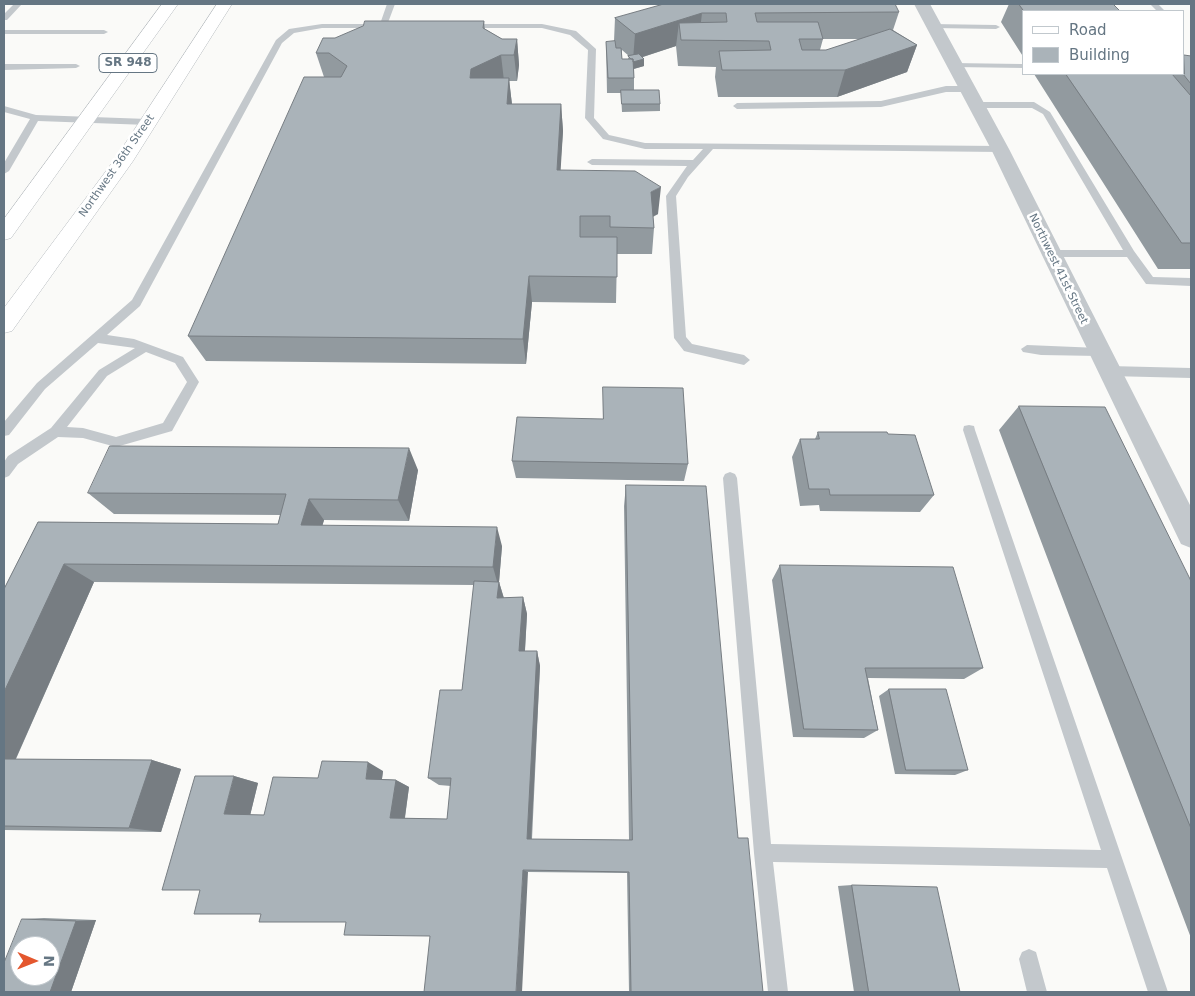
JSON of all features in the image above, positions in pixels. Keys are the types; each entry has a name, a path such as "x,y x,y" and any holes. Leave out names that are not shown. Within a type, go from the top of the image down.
{"main road":[{"name":"SR 948","path":"4,233 170,4"},
{"name":"Northwest 36th Street","path":"4,325 123,161 224,4"}],"street":[{"name":"Northwest 41st Street","path":"922,4 1000,149 1191,535"}],"lane":[{"path":"4,18 18,4"},
{"path":"4,431 41,386 136,303 279,42 292,31 322,26 388,26 391,4"},
{"path":"452,26 542,26 573,33 592,49 588,118 606,138 645,146 1000,149"},
{"path":"934,26 996,27"},
{"path":"4,32 104,32"},
{"path":"955,65 1021,66"},
{"path":"4,67 76,66"},
{"path":"737,106 881,104 946,89 972,97 1034,106 1046,112 1130,253 1150,281 1191,282"},
{"path":"4,109 35,118 148,122"},
{"path":"4,171 35,118"},
{"path":"711,146 684,175 671,196 680,338 688,348 744,360"},
{"path":"592,162 696,163"},
{"path":"1051,254 1130,253"},
{"path":"56,432 83,433 116,442 167,427 193,382 179,360 146,347 96,338"},
{"path":"4,472 13,460 56,432 103,374 146,347"},
{"path":"1027,349 1041,352 1099,352"},
{"path":"1109,371 1191,373"},
{"path":"969,430 1158,992"},
{"path":"730,478 763,853 778,992"},
{"path":"763,853 1114,859"},
{"path":"1029,960 1037,992"}],"building":[{"path":"664,4 895,4 899,12 755,13 757,22 818,22 823,39 799,39 802,50 826,50 890,29 917,45 845,70 722,70 719,51 771,50 769,41 681,40 679,23 727,22 726,13 702,13 635,34 615,18"},
{"path":"1019,4 1113,4 1119,10 1023,10"},
{"path":"365,21 484,21 483,28 502,39 517,39 514,55 501,55 471,69 470,78 509,78 507,104 561,104 557,170 635,171 661,187 651,192 654,228 610,227 610,216 580,216 580,237 617,237 617,277 529,276 523,339 188,336 304,77 341,77 347,66 329,53 316,53 323,38 335,38 363,26"},
{"path":"615,41 616,48 621,48 622,59 633,59 634,78 608,78 606,42"},
{"path":"639,54 644,59 633,62 633,59 628,56"},
{"path":"1185,55 1191,56 1191,84 1184,75"},
{"path":"1067,75 1173,75 1191,96 1191,243 1182,243"},
{"path":"621,90 659,90 660,104 622,104"},
{"path":"603,387 683,388 688,464 512,461 517,417 603,419"},
{"path":"1019,406 1105,407 1191,581 1191,828"},
{"path":"818,432 887,432 888,434 915,435 934,495 830,495 829,489 809,489 800,439 819,439"},
{"path":"110,446 409,448 398,500 309,499 301,525 497,527 493,567 64,564 4,692 4,589 38,522 278,524 286,494 88,493"},
{"path":"626,485 706,486 738,838 748,838 763,992 631,992 629,872 523,870 516,992 424,992 430,936 344,935 346,922 259,922 261,914 194,914 200,890 162,890 195,776 234,776 224,814 264,815 273,777 318,778 322,761 368,762 366,779 396,780 390,818 447,819 451,778 428,778 440,690 462,690 474,581 499,582 497,598 523,597 519,651 537,651 527,839 632,840"},
{"path":"780,565 953,567 983,668 865,668 878,730 804,729"},
{"path":"889,689 946,689 968,770 906,770"},
{"path":"4,759 152,760 129,828 4,826"},
{"path":"852,885 937,887 960,992 869,992"},
{"path":"22,919 76,921 60,965 60,936 15,936"},
{"path":"10,948 10,986 52,986 50,992 4,992 4,963"}]}
